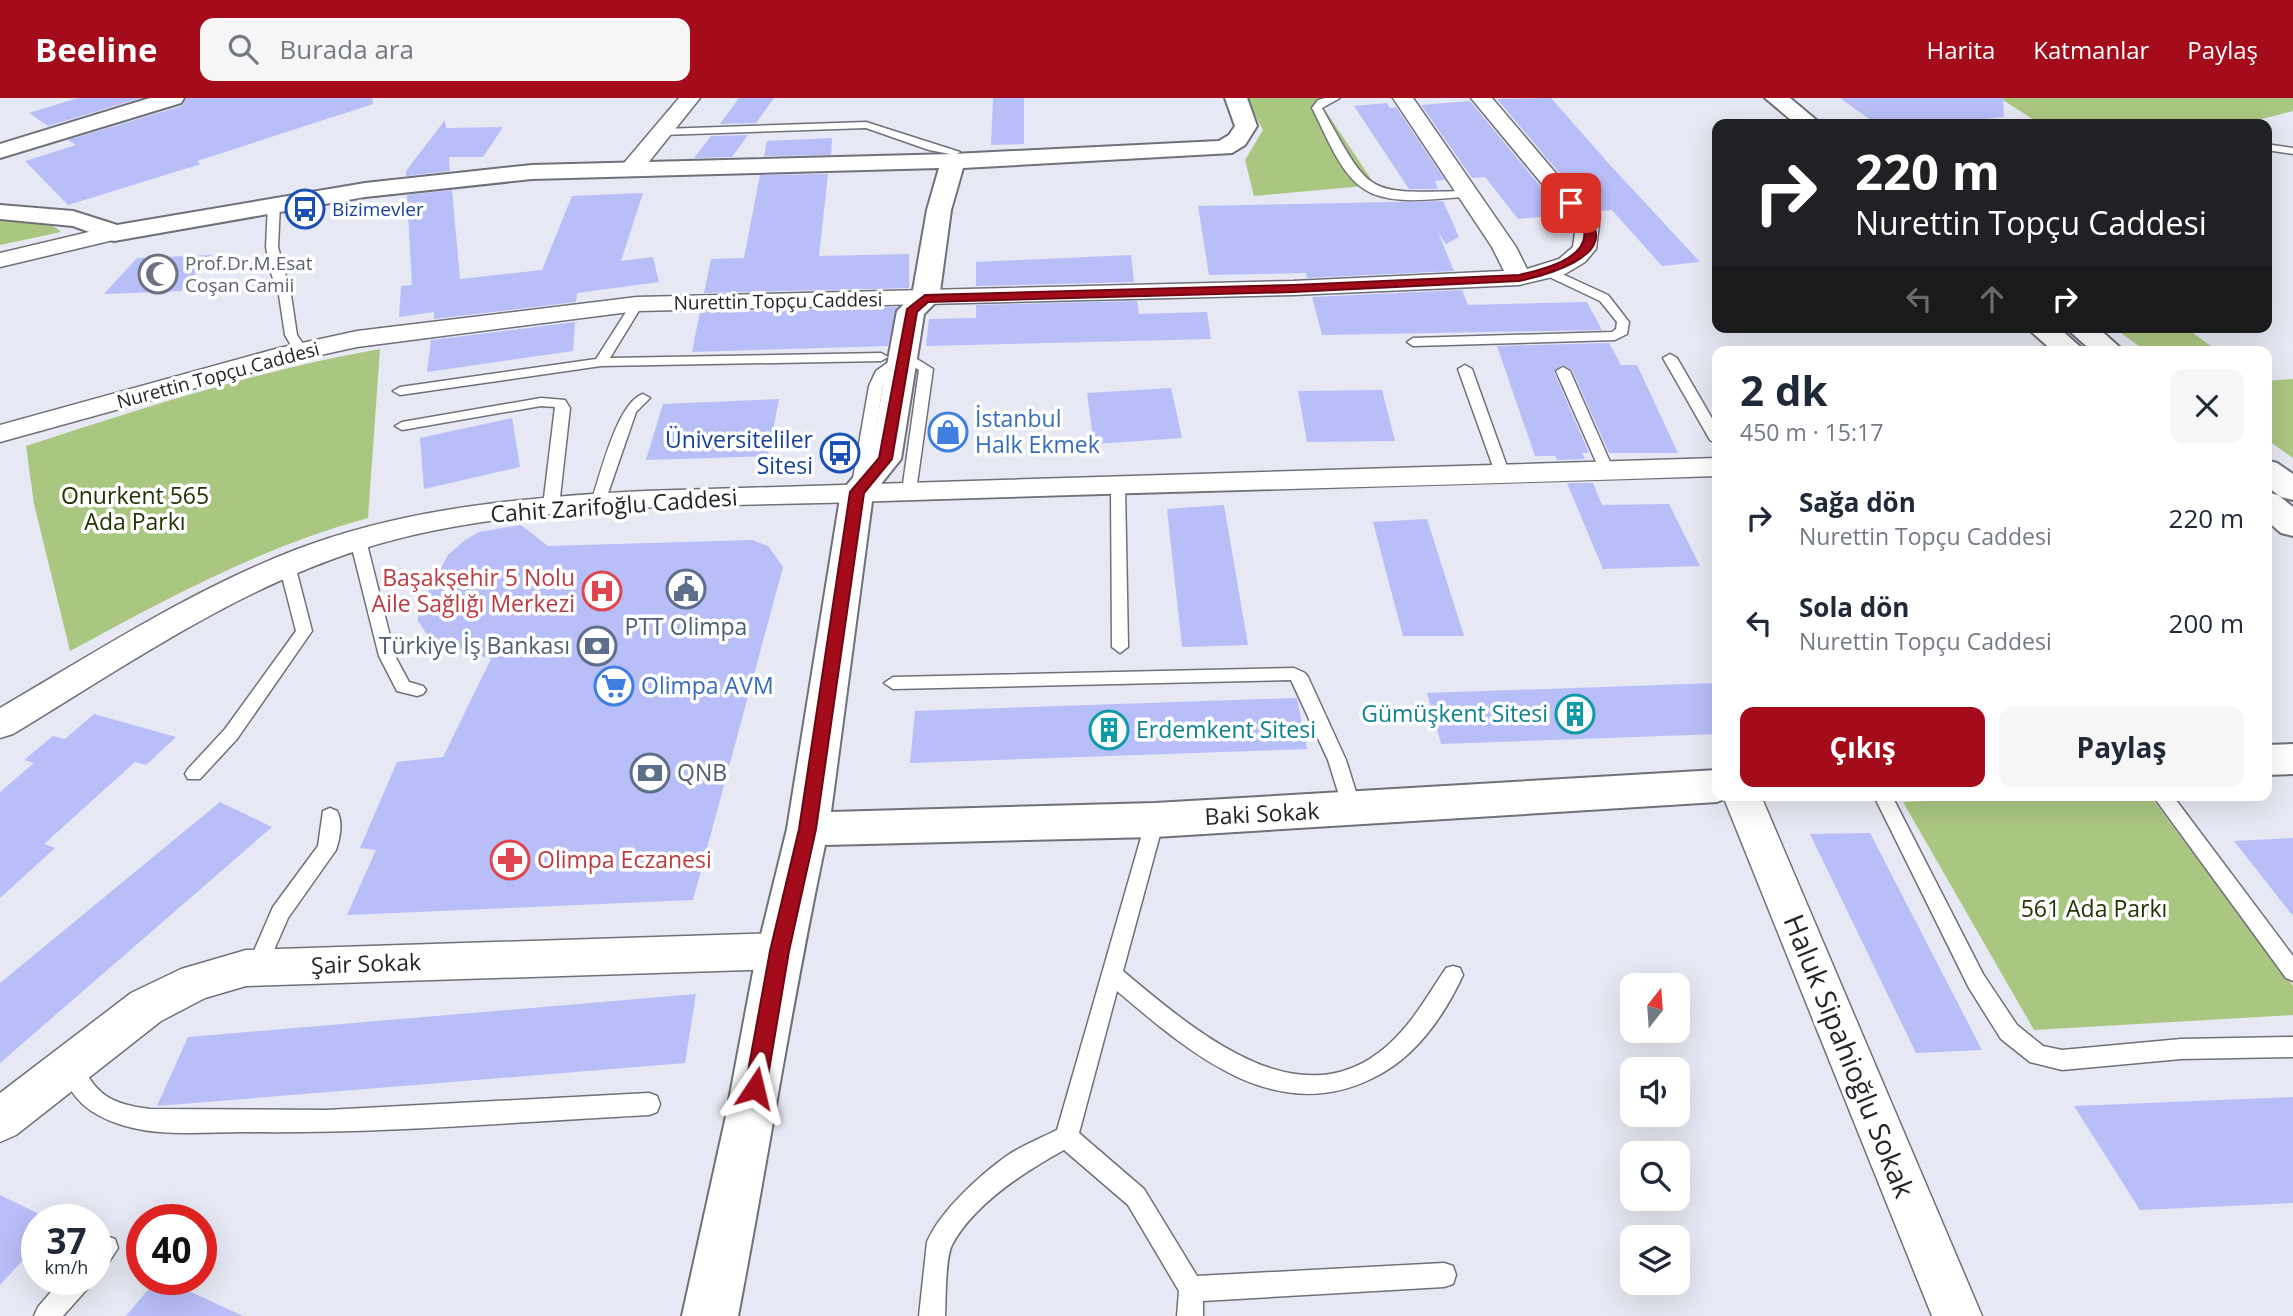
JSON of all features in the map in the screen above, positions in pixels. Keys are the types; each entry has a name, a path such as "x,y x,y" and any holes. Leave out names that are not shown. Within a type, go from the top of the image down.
{"street":[{"path":"0,151 173,98"},
{"path":"632,168 690,98"},
{"path":"0,260 114,233 274,204 365,190 532,172 1224,148 1237,140 1246,126 1236,98"},
{"path":"1403,98 1504,247 1519,278"},
{"name":"Nurettin Topçu Caddesi","path":"0,434 301,351 357,339 637,304 1293,288 1519,278 1549,272 1584,251 1590,239 1588,224 1481,98"},
{"path":"1766,101 1779,119"},
{"path":"1766,101 1800,119"},
{"path":"710,1316 751,1116 779,951 808,829 857,492 885,459 892,356 911,311 925,299 939,210 954,157"},
{"path":"0,212 52,215 94,222 114,233"},
{"path":"2048,333 2064,346"},
{"path":"2087,333 2103,346"},
{"name":"Cahit Zarifoğlu Caddesi","path":"0,725 216,598 287,565 358,540 434,523 598,502 1712,467"},
{"path":"2272,474 2293,490"},
{"path":"2272,507 2293,525"},
{"path":"2272,761 2293,759"},
{"name":"Baki Sokak","path":"808,829 1156,820 1712,786"},
{"name":"Haluk Sipahioğlu Sokak","path":"1744,801 1957,1316"},
{"name":"Şair Sokak","path":"0,1121 146,1007 196,982 257,967 779,951"}],"lane":[{"path":"1335,98 1322,102 1317,108 1357,175 1368,188 1409,194 1466,194"},
{"path":"662,132 866,125 888,127 954,157"},
{"path":"2272,148 2293,151"},
{"path":"274,204 272,247 285,295 291,335 301,351"},
{"path":"1413,342 1615,336 1622,331 1623,322 1604,298 1549,272"},
{"path":"601,362 637,304"},
{"path":"400,391 601,362 892,356 926,369 909,491"},
{"path":"1670,358 1712,431"},
{"path":"1465,369 1503,475"},
{"path":"1563,371 1607,471"},
{"path":"598,502 630,411 643,398"},
{"path":"402,426 541,402 561,402 563,408 551,506"},
{"path":"1118,486 1121,647"},
{"path":"358,540 387,656 402,687 416,690"},
{"path":"194,774 231,734 304,631 287,565"},
{"path":"893,683 1294,674 1299,677 1337,760 1352,808"},
{"path":"1886,801 1976,981 2009,1032 2028,1049 2050,1059 2062,1060 2181,1049 2293,1047"},
{"path":"2166,801 2293,972"},
{"path":"257,967 266,940 280,913 326,850 330,840 330,816"},
{"path":"932,1316 939,1242 982,1192 1017,1163 1066,1137 1156,820"},
{"path":"1112,974 1235,1068 1259,1078 1311,1086 1360,1075 1385,1062 1404,1044 1453,975"},
{"path":"71,1063 75,1082 96,1103 114,1112 160,1119 251,1122 345,1120 649,1104"},
{"path":"1066,1137 1136,1197 1191,1289 1190,1316"},
{"path":"1191,1289 1444,1275"},
{"path":"47,1316 65,1295"}],"green space":[{"path":"1246,98 1317,98 1375,185 1254,196 1245,160 1263,130"},
{"path":"2000,98 2293,98 2293,111 2262,119 2032,119"},
{"path":"0,221 41,223 61,232 0,245"},
{"path":"2121,333 2193,333 2211,346 2139,346"},
{"name":"Onurkent 565 Ada Parkı","path":"380,349 368,518 252,559 178,594 70,651 34,504 26,446 245,379"},
{"path":"2293,379 2293,458 2272,443 2272,381"},
{"name":"561 Ada Parkı","path":"2154,801 2293,986 2293,1015 2034,1030 1903,802"}],"building":[{"path":"78,98 141,98 48,126 29,113"},
{"path":"187,98 372,98 373,104 197,161 201,164 68,205 25,161 76,145 68,140 182,106"},
{"path":"739,98 774,98 756,123 720,124"},
{"path":"993,98 1024,98 1024,144 991,145"},
{"path":"1551,98 1700,262 1662,266 1612,210 1592,212 1497,99"},
{"path":"1840,98 2003,98 2004,117 1869,119"},
{"path":"1470,101 1564,215 1518,219 1485,177 1472,178 1421,105"},
{"path":"1387,103 1390,108 1396,107 1445,180 1435,181 1438,189 1409,189 1354,106"},
{"path":"445,120 446,128 503,127 483,157 449,157 450,171 406,176 406,171"},
{"path":"748,135 732,157 694,158 711,136"},
{"path":"832,138 831,155 764,156 767,141"},
{"path":"828,174 819,256 909,254 909,288 704,293 711,259 744,258 760,175"},
{"path":"452,190 460,279 542,270 572,196 643,193 621,261 653,257 659,282 577,293 576,302 434,319 434,312 399,317 401,286 412,285 407,195"},
{"path":"1443,201 1459,237 1446,244 1438,232 1454,271 1307,278 1306,273 1209,275 1198,206"},
{"name":"Prof.Dr.M.Esat Coşan Camii","path":"211,255 181,291 104,294 137,258"},
{"path":"1131,255 1134,282 976,286 976,262"},
{"path":"1462,290 1468,305 1587,302 1602,330 1322,335 1312,297"},
{"path":"1137,301 1139,314 1207,312 1211,339 926,346 929,319 976,318 976,305"},
{"path":"897,307 888,346 692,352 700,312"},
{"path":"575,322 573,351 427,372 431,340"},
{"path":"1609,343 1621,365 1637,365 1678,453 1609,453 1572,370 1562,365 1554,372 1589,453 1582,453 1585,459 1557,460 1555,456 1535,456 1497,346"},
{"path":"1171,388 1182,438 1094,444 1087,393"},
{"path":"1382,390 1395,441 1307,442 1298,391"},
{"path":"779,399 768,456 646,460 663,404"},
{"path":"512,418 520,467 424,489 420,438"},
{"path":"1567,483 1593,483 1602,505 1669,504 1700,566 1603,569"},
{"path":"1224,505 1248,645 1182,647 1167,509"},
{"path":"1427,519 1464,636 1403,636 1373,522"},
{"name":"Olimpa AVM","path":"521,525 548,546 752,540 768,546 783,567 693,900 347,915 376,850 360,848 397,762 443,757 491,659 430,639 418,621 418,610 448,555 465,540 479,532"},
{"name":"Gümüşkent Sitesi","path":"1712,683 1712,734 1441,744 1427,693"},
{"name":"Erdemkent Sitesi","path":"1297,698 1307,749 910,763 915,711"},
{"path":"94,714 176,737 146,765 135,762 44,844 55,848 0,898 0,792 34,763 24,760 53,736 65,739"},
{"path":"220,802 272,827 0,1063 0,983"},
{"path":"1870,833 1982,1050 1916,1053 1810,834"},
{"path":"2293,838 2293,916 2234,841"},
{"path":"696,994 685,1063 157,1106 188,1037"},
{"path":"2293,1097 2293,1203 2140,1210 2074,1106"},
{"path":"0,1195 21,1205 21,1262 0,1285"},
{"path":"144,1295 198,1295 243,1316 126,1316"}],"place":[{"name":"Bizimevler","path":"305,209"},
{"name":"Prof.Dr.M.Esat Coşan Camii","path":"158,274"},
{"name":"İstanbul Halk Ekmek","path":"948,432"},
{"name":"Üniversiteliler Sitesi","path":"840,453"},
{"name":"PTT Olimpa","path":"686,589"},
{"name":"Başakşehir 5 Nolu Aile Sağlığı Merkezi","path":"602,591"},
{"name":"Türkiye İş Bankası","path":"597,646"},
{"name":"Olimpa AVM","path":"614,686"},
{"name":"Gümüşkent Sitesi","path":"1575,714"},
{"name":"Erdemkent Sitesi","path":"1109,730"},
{"name":"QNB","path":"650,773"},
{"name":"Olimpa Eczanesi","path":"510,860"}],"route":[{"path":"755,1088 779,951 808,829 857,492 885,459 911,311 925,299 1519,278 1549,272 1584,251 1590,239 1588,224 1571,203"}]}
